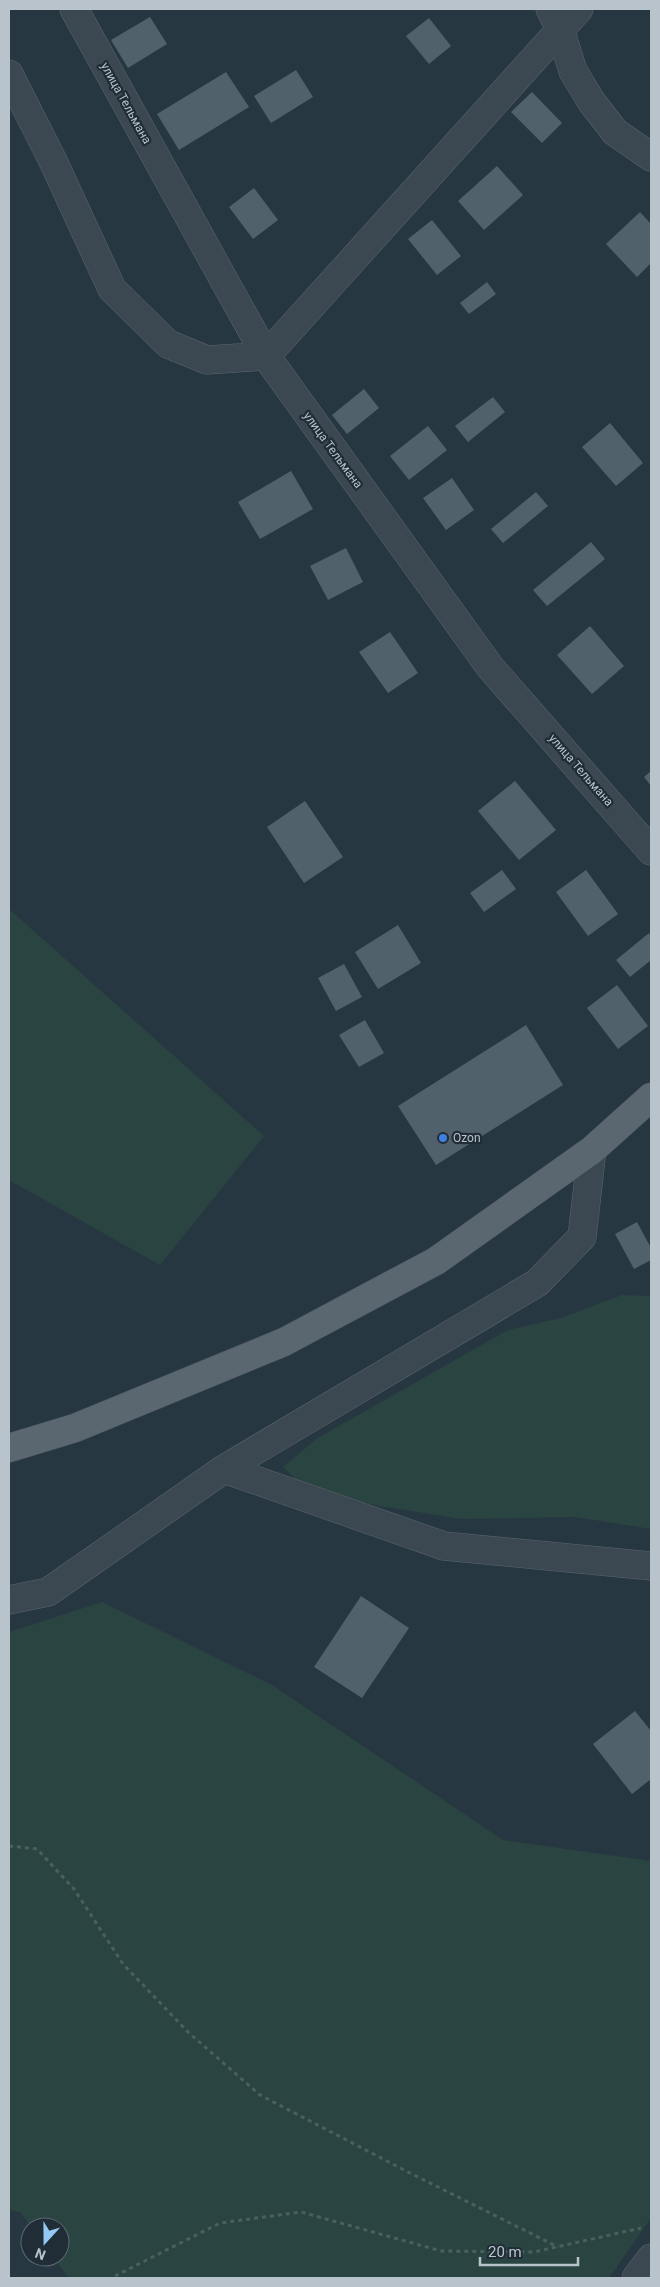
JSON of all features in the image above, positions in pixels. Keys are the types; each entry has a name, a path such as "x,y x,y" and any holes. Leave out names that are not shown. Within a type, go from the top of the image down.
{"main road":[{"path":"9,1448 75,1428 284,1342 436,1261 592,1150 651,1098"}],"street":[{"name":"улица Тельмана","path":"74,9 266,356 490,667 651,851"},
{"path":"9,74 52,160 112,289 168,344 207,360 266,356 555,19 579,9"},
{"path":"555,19 573,71 591,101 615,132 651,158"},
{"path":"9,1600 48,1592 224,1469 537,1283 582,1237 592,1150"},
{"path":"224,1469 444,1546 651,1566"},
{"path":"636,2278 651,2258"}],"path":[{"path":"9,1846 37,1849 74,1889 123,1964 189,2033 260,2094 410,2173 558,2246"},
{"path":"115,2276 220,2222 301,2212 441,2251 534,2252 642,2227"}],"green space":[{"path":"9,909 264,1136 160,1265 9,1180"},
{"path":"622,1295 651,1296 651,1529 575,1517 461,1519 356,1502 301,1484 283,1467 316,1439 508,1330 561,1318"},
{"path":"102,1602 272,1685 503,1840 651,1861 651,2218 609,2278 69,2278 61,2267 70,2267 70,2217 24,2217 20,2212 9,2210 9,1632"}],"building":[{"path":"150,17 167,44 128,68 111,40"},
{"path":"429,18 451,46 429,64 406,36"},
{"path":"296,70 313,97 271,123 254,96"},
{"path":"226,72 249,107 179,150 157,114"},
{"path":"532,92 562,123 542,143 511,112"},
{"path":"497,166 523,195 484,230 458,201"},
{"path":"254,188 278,220 253,239 229,207"},
{"path":"640,212 651,224 651,263 637,277 606,244"},
{"path":"432,220 461,256 437,275 408,239"},
{"path":"487,282 496,294 469,314 460,303"},
{"path":"364,389 379,408 347,434 332,415"},
{"path":"493,397 505,412 468,442 455,426"},
{"path":"610,423 643,463 616,486 582,447"},
{"path":"428,426 447,450 409,480 390,456"},
{"path":"291,471 313,509 260,539 238,502"},
{"path":"452,478 474,510 446,530 423,498"},
{"path":"536,492 548,506 503,543 491,529"},
{"path":"591,542 605,559 547,606 533,590"},
{"path":"346,548 363,582 328,600 310,566"},
{"path":"590,626 624,666 592,694 557,655"},
{"path":"390,632 418,673 388,693 359,652"},
{"path":"651,771 651,786 644,777"},
{"path":"515,781 556,830 519,860 478,811"},
{"path":"305,801 343,857 304,883 267,827"},
{"path":"502,870 516,889 484,912 470,893"},
{"path":"586,870 618,914 588,936 556,892"},
{"path":"398,925 421,963 378,989 355,952"},
{"path":"649,933 651,937 651,960 630,977 616,960"},
{"path":"344,964 362,997 336,1011 318,978"},
{"path":"617,985 648,1026 618,1049 587,1008"},
{"path":"365,1020 384,1053 359,1067 339,1035"},
{"path":"526,1025 563,1085 436,1165 398,1106"},
{"path":"637,1222 651,1248 651,1260 634,1269 615,1234"},
{"path":"361,1596 409,1628 362,1698 314,1667"},
{"path":"635,1711 651,1731 651,1779 632,1794 593,1744"}],"place":[{"name":"Ozon","path":"443,1138"}]}
